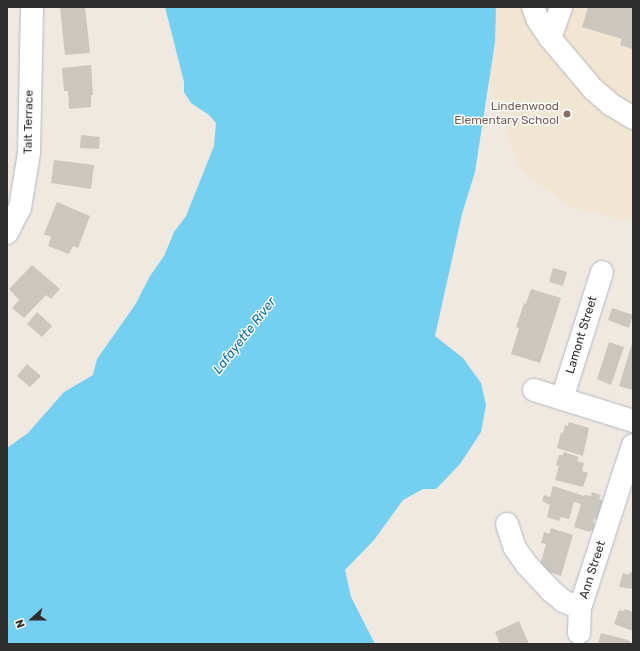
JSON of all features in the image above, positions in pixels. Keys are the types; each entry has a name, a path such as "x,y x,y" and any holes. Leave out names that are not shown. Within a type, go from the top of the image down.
{"street":[{"name":"Tait Terrace","path":"7,233 20,208 26,180 29,153 32,7"},
{"path":"532,7 538,20 550,38 593,89 610,104 633,118"},
{"path":"550,38 561,7"},
{"name":"Lamont Street","path":"562,399 602,272"},
{"path":"534,390 633,421"},
{"name":"Ann Street","path":"506,524 515,548 527,565 550,590 563,601 580,608 633,445"},
{"path":"578,633 580,608"}],"shaded area":[{"name":"Lindenwood Elementary School","path":"483,7 633,7 633,222 571,207 520,170 481,58"}],"water":[{"name":"Lafayette River","path":"165,7 496,7 495,42 475,172 462,214 435,336 463,358 481,383 486,405 481,432 460,464 436,489 423,489 403,500 374,540 345,570 351,597 375,644 7,644 7,448 28,433 64,392 93,375 97,359 135,305 150,276 164,256 174,232 186,216 214,146 216,123 209,115 191,103 184,92 184,82"}],"building":[{"path":"60,7 85,7 90,53 65,55"},
{"path":"588,7 633,7 632,49 620,45 622,39 582,27"},
{"path":"91,65 93,95 91,95 91,107 69,109 68,91 64,91 62,68"},
{"path":"81,135 100,137 99,149 80,148"},
{"path":"54,160 94,165 91,189 51,183"},
{"path":"57,202 90,216 78,248 73,246 69,254 48,246 51,237 44,234"},
{"path":"32,265 60,289 51,299 46,295 24,318 12,308 19,300 9,289"},
{"path":"553,268 567,272 563,286 549,282"},
{"path":"531,289 561,298 540,363 511,354 519,328 516,327 524,303 526,304"},
{"path":"612,308 633,315 629,328 608,320"},
{"path":"37,312 52,326 42,337 27,324"},
{"path":"633,340 633,390 619,386"},
{"path":"609,342 624,347 611,385 597,379"},
{"path":"27,364 41,376 30,387 17,376"},
{"path":"569,422 589,428 583,456 557,448 561,432 563,433 565,425 568,426"},
{"path":"564,452 579,457 577,461 584,463 582,471 588,473 583,487 555,480 559,466 556,465 559,455 563,455"},
{"path":"553,486 584,496 591,496 592,492 601,495 599,499 604,501 598,520 594,519 593,523 596,524 594,531 591,530 590,532 574,527 581,504 574,502 569,519 561,517 559,521 547,517 550,505 542,501 544,495 550,497"},
{"path":"551,528 573,535 561,576 539,569 546,544 541,543 544,532 549,534"},
{"path":"630,572 633,573 633,589 619,587 623,573 629,575"},
{"path":"625,609 633,612 633,631 614,624 619,610 624,611"},
{"path":"519,621 529,644 500,644 495,632"},
{"path":"601,633 628,640 633,644 598,644"}],"place":[{"name":"Lindenwood Elementary School","path":"567,114"}]}
